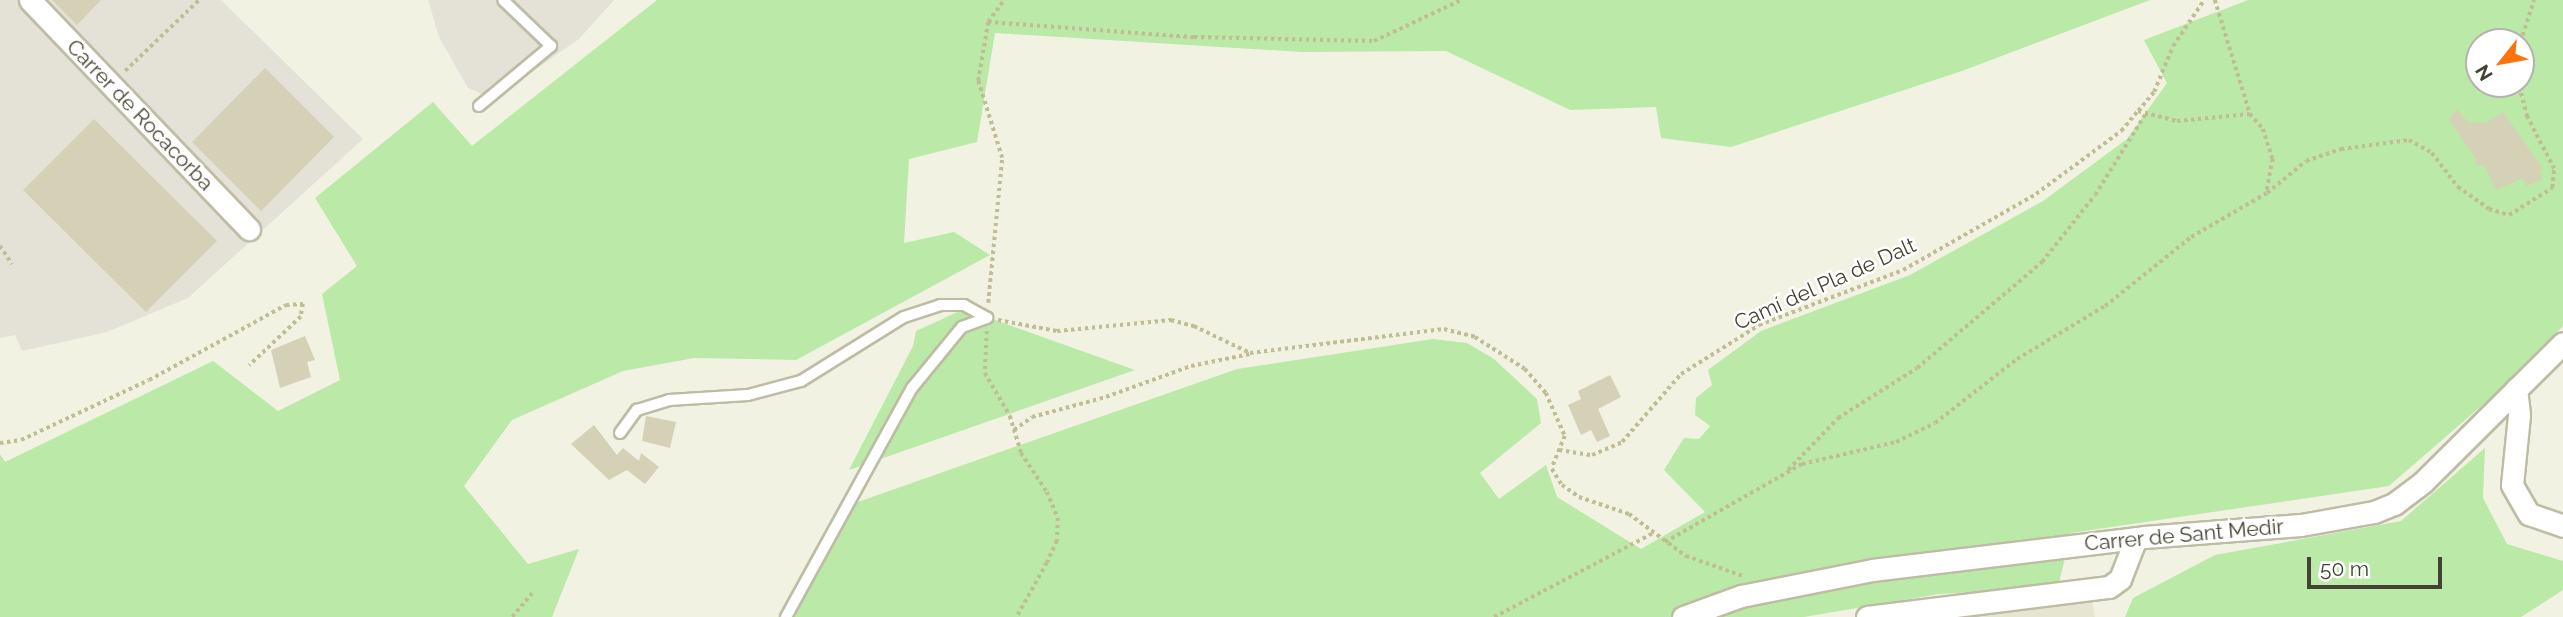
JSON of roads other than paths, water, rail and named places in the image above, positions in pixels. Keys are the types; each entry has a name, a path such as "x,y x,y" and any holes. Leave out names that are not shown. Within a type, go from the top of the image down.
{"street":[{"name":"Carrer de Rocacorba","path":"30,0 249,229"},
{"name":"Carrer de Sant Medir","path":"1683,617 1741,596 1872,570 2136,538 2301,525 2394,504 2432,473 2563,343"},
{"path":"2516,389 2519,415 2512,485 2529,513 2563,526"},
{"path":"1867,617 2109,587 2120,579 2136,538"}],"lane":[{"path":"479,106 551,46 503,0"},
{"path":"620,433 637,410 668,400 748,395 801,381 904,317 940,305 964,305 987,318 962,327 912,388 786,617"}]}
